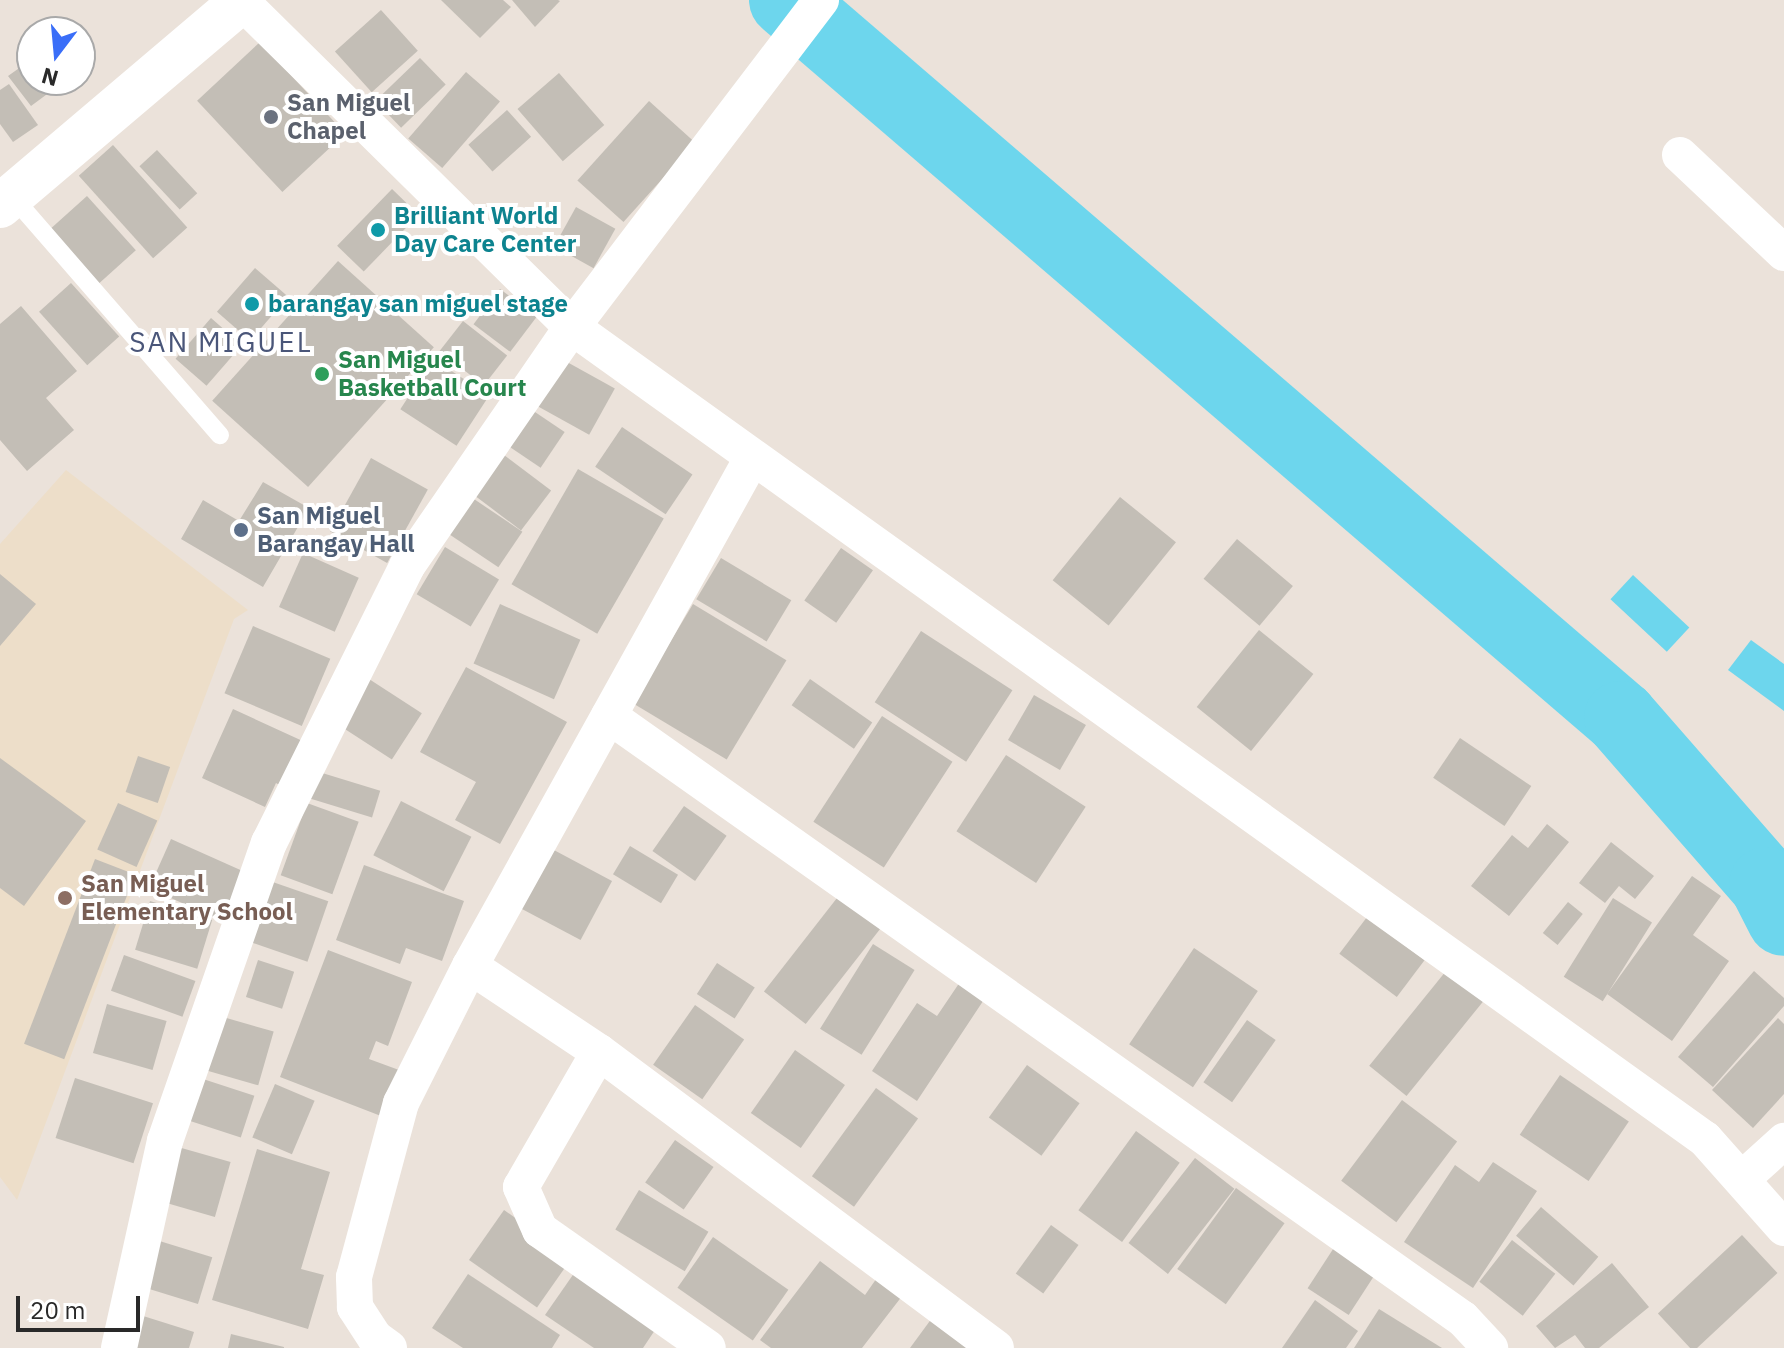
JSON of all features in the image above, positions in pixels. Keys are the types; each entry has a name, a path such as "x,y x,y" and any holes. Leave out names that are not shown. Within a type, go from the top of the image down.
{"main road":[{"path":"6,201 242,1"}],"street":[{"path":"119,1348 165,1141 269,843 407,566 572,327 763,70 821,0"},
{"path":"242,1 572,327 1705,1139 1748,1175 1784,1228"},
{"path":"1680,155 1784,253"},
{"path":"389,1348 375,1338 355,1307 354,1277 401,1103 470,966 752,458"},
{"path":"609,716 1450,1310 1490,1348"},
{"path":"470,966 599,1052 996,1348"},
{"path":"599,1052 521,1187 540,1230 708,1348"},
{"path":"1748,1175 1784,1141"}],"lane":[{"path":"6,201 220,435"}],"shaded area":[{"name":"San Miguel Elementary School","path":"66,470 248,610 234,619 17,1200 0,1177 0,544"}],"water":[{"path":"1633,575 1689,628 1667,652 1610,599"},
{"path":"1751,640 1784,664 1784,711 1728,670"}],"building":[{"path":"441,0 503,0 511,7 480,38"},
{"path":"512,0 558,0 560,1 535,27"},
{"path":"381,10 418,51 372,92 335,51"},
{"name":"San Miguel Chapel","path":"260,42 345,133 282,192 197,101"},
{"path":"420,58 446,85 401,128 375,101"},
{"path":"16,70 16,86 8,76"},
{"path":"466,72 500,102 442,168 408,138"},
{"path":"559,73 604,125 563,161 517,109"},
{"path":"9,84 38,125 13,142 0,124 0,90"},
{"path":"23,96 45,96 31,106"},
{"path":"649,101 695,142 623,222 577,181"},
{"path":"507,110 531,137 492,172 468,145"},
{"path":"113,145 187,227 153,258 79,176"},
{"path":"157,150 197,193 180,210 139,166"},
{"name":"Brilliant World Day Care Center","path":"392,189 419,215 364,272 337,246"},
{"path":"87,196 136,250 97,285 48,231"},
{"path":"576,207 615,229 594,268 554,246"},
{"name":"San Miguel Basketball Court","path":"338,261 434,347 308,487 212,401"},
{"name":"barangay san miguel stage","path":"255,268 288,297 250,341 217,312"},
{"path":"71,283 119,337 87,365 39,312"},
{"path":"500,289 537,317 510,352 474,324"},
{"path":"21,306 77,371 46,398 74,430 27,471 0,440 0,324"},
{"path":"211,318 242,345 207,386 176,359"},
{"path":"463,321 507,355 484,385 440,351"},
{"path":"558,357 615,389 589,435 532,403"},
{"path":"433,359 489,395 457,446 400,409"},
{"path":"529,408 565,432 541,468 505,444"},
{"path":"622,427 692,475 666,514 595,467"},
{"path":"504,455 551,491 521,530 474,495"},
{"path":"371,458 428,490 387,563 330,531"},
{"path":"578,469 664,518 597,634 512,584"},
{"name":"San Miguel Barangay Hall","path":"263,482 309,508 263,587 181,539 203,500 239,521"},
{"path":"471,497 522,532 498,567 447,533"},
{"path":"1120,497 1176,542 1109,625 1053,580"},
{"path":"1237,539 1293,586 1259,626 1204,579"},
{"path":"445,547 499,579 471,627 417,594"},
{"path":"841,548 873,570 836,623 804,600"},
{"path":"303,553 359,578 335,632 279,607"},
{"path":"721,558 791,600 767,641 696,599"},
{"path":"0,574 36,604 0,646"},
{"path":"500,604 580,640 554,699 474,663"},
{"path":"693,604 786,660 727,760 633,703"},
{"path":"253,626 330,659 302,726 224,693"},
{"path":"1259,630 1313,674 1251,751 1197,707"},
{"path":"921,631 1012,690 966,762 875,702"},
{"path":"466,667 567,722 500,844 455,820 476,782 420,752"},
{"path":"369,679 422,713 392,759 339,725"},
{"path":"810,679 872,723 854,749 792,705"},
{"path":"1034,695 1086,725 1060,770 1008,740"},
{"path":"233,709 307,743 286,789 276,783 265,807 202,778"},
{"path":"882,716 952,762 884,867 813,822"},
{"path":"1460,738 1531,786 1504,826 1433,778"},
{"path":"1006,755 1086,807 1036,883 956,831"},
{"path":"138,756 170,767 158,803 126,792"},
{"path":"0,758 86,821 24,906 0,888"},
{"path":"319,772 380,791 372,817 311,799"},
{"path":"401,801 471,837 444,891 373,855"},
{"path":"118,803 157,820 137,867 97,850"},
{"path":"307,803 359,822 332,894 281,875"},
{"path":"684,806 727,836 695,881 652,851"},
{"path":"1547,824 1569,842 1509,916 1471,886 1512,835 1528,848"},
{"path":"171,839 250,874 229,924 149,888"},
{"path":"1611,842 1654,876 1635,899 1619,886 1605,903 1579,883"},
{"path":"630,846 678,875 661,903 613,874"},
{"path":"552,849 612,881 581,940 521,908"},
{"path":"95,859 135,874 64,1059 24,1044"},
{"path":"364,865 464,901 442,961 406,948 400,964 336,940"},
{"path":"1692,876 1721,896 1693,935 1729,961 1672,1041 1607,994"},
{"path":"264,879 328,901 307,962 243,940"},
{"path":"844,889 886,922 806,1024 764,991"},
{"path":"1613,898 1652,922 1603,1001 1564,977"},
{"path":"150,901 212,920 197,969 135,950"},
{"path":"1568,902 1583,914 1558,945 1543,933"},
{"path":"1367,917 1425,960 1397,997 1339,954"},
{"path":"873,944 915,970 862,1055 820,1029"},
{"path":"1194,948 1258,991 1193,1087 1129,1044"},
{"path":"328,950 412,982 388,1046 376,1041 369,1059 399,1070 381,1116 280,1077"},
{"path":"124,955 195,981 182,1017 111,991"},
{"path":"258,960 294,972 282,1009 246,997"},
{"path":"717,963 755,988 735,1019 697,994"},
{"path":"1446,971 1483,1001 1407,1096 1369,1066"},
{"path":"1754,971 1784,998 1784,1006 1713,1087 1678,1057"},
{"path":"964,976 989,992 917,1101 872,1071 917,1003 937,1016"},
{"path":"107,1004 167,1021 153,1070 93,1053"},
{"path":"695,1005 744,1039 702,1099 653,1065"},
{"path":"216,1015 274,1032 258,1085 201,1069"},
{"path":"1778,1018 1784,1024 1784,1094 1753,1128 1712,1090"},
{"path":"1247,1020 1276,1040 1232,1102 1203,1082"},
{"path":"795,1050 845,1085 801,1148 751,1113"},
{"path":"1027,1065 1080,1103 1041,1156 989,1118"},
{"path":"1560,1075 1629,1121 1589,1181 1520,1135"},
{"path":"75,1078 153,1103 134,1163 56,1138"},
{"path":"203,1079 254,1096 241,1138 189,1121"},
{"path":"275,1084 315,1101 292,1154 252,1137"},
{"path":"876,1088 918,1119 854,1207 812,1176"},
{"path":"1402,1100 1457,1142 1396,1222 1341,1181"},
{"path":"1136,1131 1180,1163 1122,1242 1078,1210"},
{"path":"675,1140 714,1167 684,1210 645,1183"},
{"path":"171,1145 231,1162 215,1217 155,1200"},
{"path":"257,1149 330,1172 301,1269 324,1275 308,1329 212,1300"},
{"path":"1195,1158 1234,1189 1168,1274 1129,1243"},
{"path":"1493,1162 1537,1191 1473,1288 1404,1242 1455,1165 1479,1182"},
{"path":"1236,1188 1285,1223 1226,1304 1177,1269"},
{"path":"639,1190 708,1232 685,1271 615,1229"},
{"path":"1541,1207 1598,1257 1573,1286 1516,1236"},
{"path":"504,1210 572,1258 537,1308 469,1260"},
{"path":"1051,1225 1079,1245 1043,1294 1016,1274"},
{"path":"1742,1235 1777,1273 1697,1348 1690,1348 1658,1313"},
{"path":"713,1237 788,1290 753,1341 677,1288"},
{"path":"153,1239 212,1257 198,1304 139,1286"},
{"path":"1512,1240 1555,1274 1523,1316 1479,1282"},
{"path":"1337,1243 1378,1270 1349,1315 1308,1288"},
{"path":"820,1261 865,1295 881,1272 906,1291 862,1348 771,1348 760,1340"},
{"path":"1612,1263 1649,1307 1599,1348 1585,1348 1575,1335 1555,1348 1536,1326"},
{"path":"577,1269 659,1324 643,1348 594,1348 545,1315"},
{"path":"468,1274 560,1335 552,1348 463,1348 432,1328"},
{"path":"1315,1300 1358,1331 1346,1348 1282,1348"},
{"path":"1379,1309 1442,1348 1354,1348"},
{"path":"140,1315 194,1332 189,1348 130,1348"},
{"path":"932,1318 972,1348 910,1348"},
{"path":"231,1334 284,1347 284,1348 228,1348"}],"waterway":[{"path":"786,0 1621,718 1766,884 1784,919"}],"place":[{"name":"San Miguel Chapel","path":"271,117"},
{"name":"Brilliant World Day Care Center","path":"378,230"},
{"name":"barangay san miguel stage","path":"252,304"},
{"name":"San Miguel Basketball Court","path":"322,374"},
{"name":"San Miguel Barangay Hall","path":"241,530"},
{"name":"San Miguel Elementary School","path":"65,898"}],"district":[{"name":"SAN MIGUEL","path":"221,342"}]}
